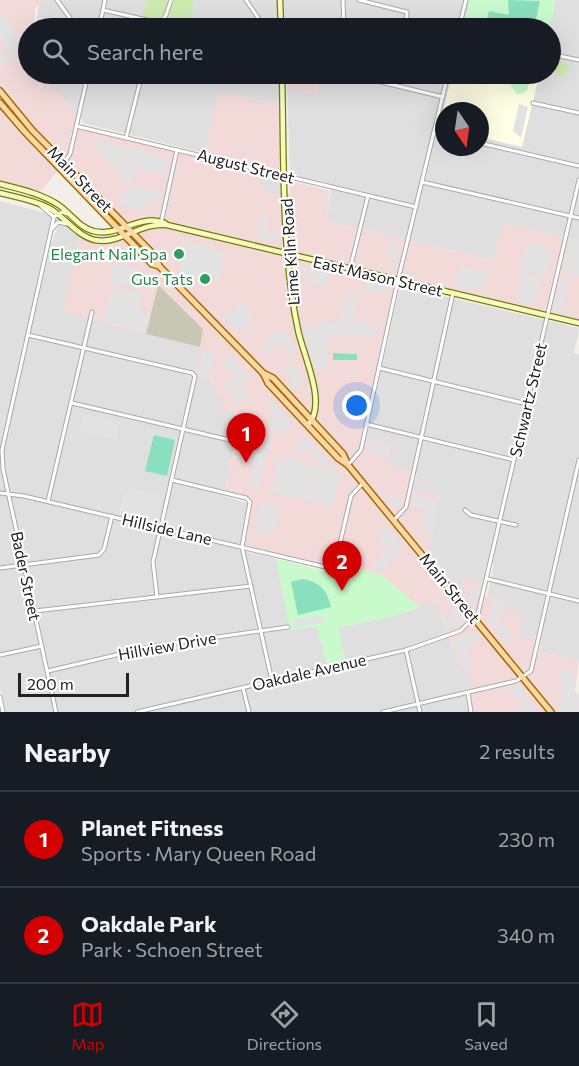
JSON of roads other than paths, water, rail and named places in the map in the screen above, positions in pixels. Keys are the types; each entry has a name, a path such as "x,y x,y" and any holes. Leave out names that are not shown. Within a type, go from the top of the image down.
{"main road":[{"path":"280,0 281,18"},
{"name":"Lime Kiln Road","path":"282,84 289,255 297,328 317,399 311,423"},
{"name":"Main Street","path":"0,92 125,225 128,233"},
{"name":"Main Street","path":"0,103 118,228 128,233 156,257 159,266 263,373 267,381 343,454 348,465 551,712"},
{"name":"East Mason Street","path":"0,184 44,198 91,231 108,231 147,219 579,323"},
{"path":"0,193 39,204 86,236 98,240 128,233 145,225 161,223"}],"street":[{"path":"57,0 70,18"},
{"path":"101,18 105,0"},
{"path":"164,18 171,0"},
{"path":"246,0 258,18"},
{"path":"344,0 344,18"},
{"path":"358,0 407,12 407,18"},
{"path":"462,18 466,0"},
{"path":"103,10 137,18"},
{"path":"561,56 579,60"},
{"path":"60,168 65,163 86,84"},
{"path":"126,138 140,84"},
{"path":"392,84 442,97"},
{"path":"348,465 361,450 398,280 445,84"},
{"path":"533,103 579,113"},
{"name":"August Street","path":"76,126 416,207"},
{"path":"489,145 579,166"},
{"path":"161,223 177,150"},
{"name":"Schwartz Street","path":"474,618 482,607 579,180"},
{"path":"422,182 579,218"},
{"path":"350,269 368,196"},
{"path":"55,215 62,212 72,216"},
{"name":"Bader Street","path":"55,215 3,441 2,460 56,712"},
{"path":"52,229 62,221 71,225"},
{"path":"394,520 406,507 453,293"},
{"path":"48,501 92,312"},
{"path":"28,334 195,376 153,562 157,597"},
{"path":"379,368 527,404"},
{"path":"71,402 234,441"},
{"path":"366,424 514,460"},
{"path":"383,712 468,693 523,677 533,666 579,460"},
{"path":"172,480 250,501 251,506 242,547 272,681"},
{"name":"Hillside Lane","path":"0,493 48,501 334,569 351,496 363,483"},
{"path":"465,510 471,515 516,525"},
{"path":"0,568 23,563 99,555 104,549 112,516"},
{"path":"488,579 579,601"},
{"path":"34,612 251,586"},
{"name":"Oakdale Avenue","path":"137,712 406,650 460,631 474,618"},
{"name":"Hillview Drive","path":"47,671 154,646 288,627"},
{"path":"0,655 42,646"},
{"path":"406,650 420,712"},
{"path":"243,688 249,712"},
{"path":"468,693 471,712"},
{"path":"0,697 3,712"},
{"path":"165,706 166,712"}],"place":[{"name":"Elegant Nail Spa","path":"179,254"},
{"name":"Gus Tats","path":"205,279"},
{"name":"Planet Fitness","path":"246,463"},
{"name":"Oakdale Park","path":"342,591"}]}
